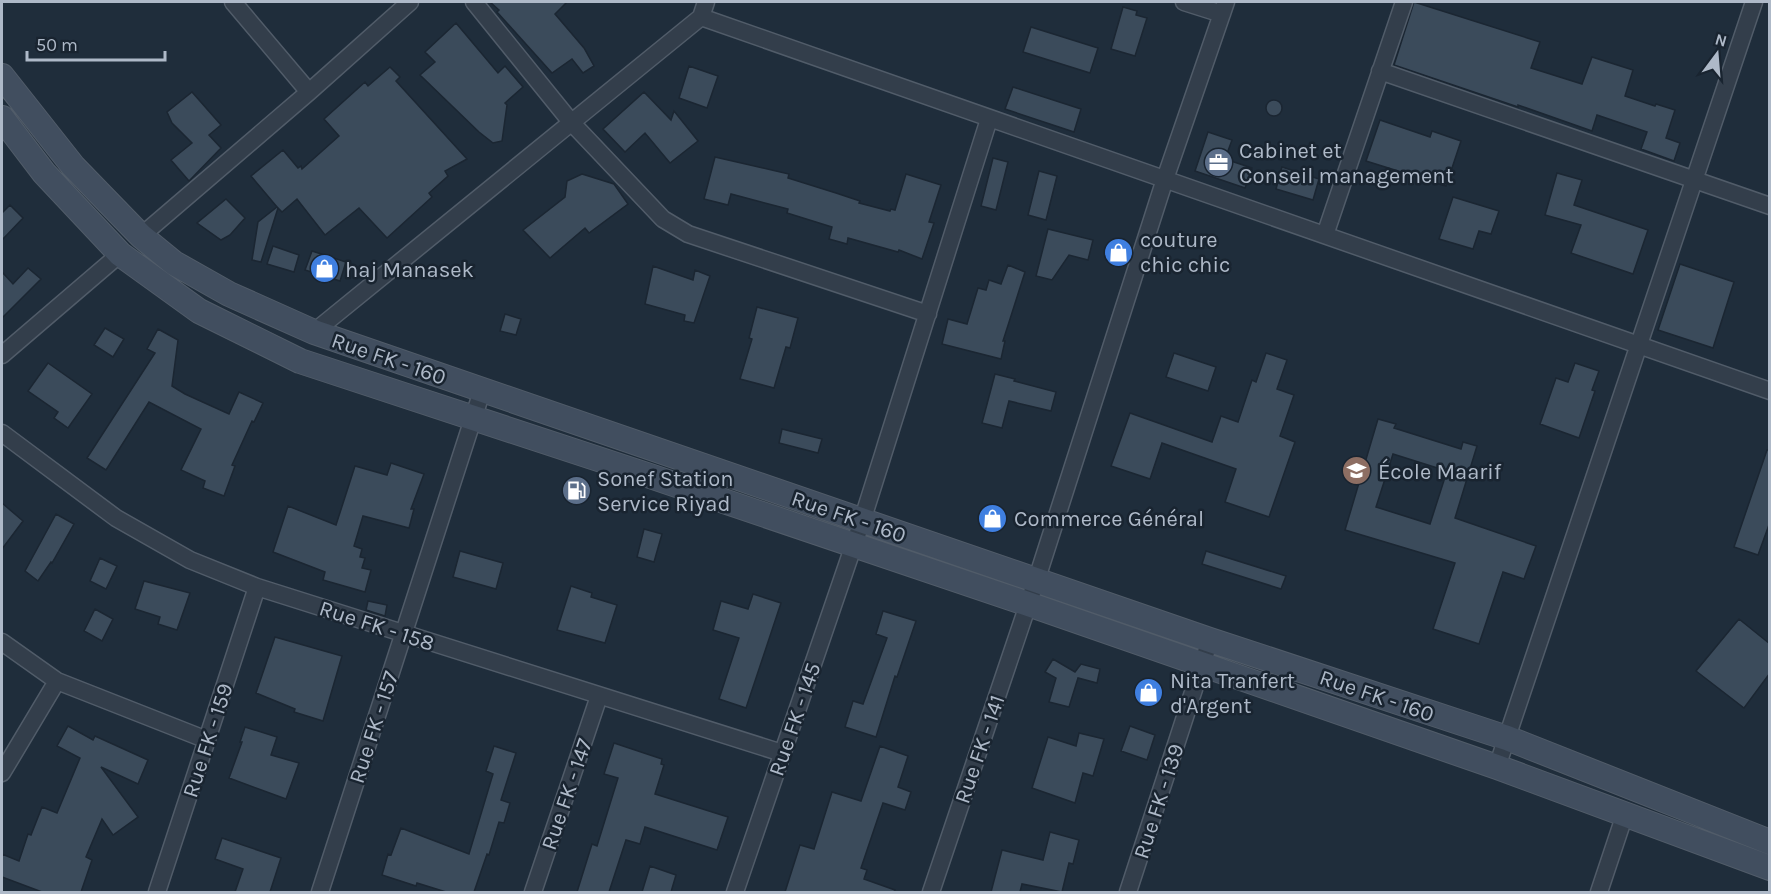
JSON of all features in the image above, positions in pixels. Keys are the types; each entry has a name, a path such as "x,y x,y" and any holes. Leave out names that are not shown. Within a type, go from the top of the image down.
{"main road":[{"name":"Rue FK - 160","path":"2,76 73,166 141,236 174,263 229,294 314,332 1210,640 1507,738 1770,842"},
{"name":"Rue FK - 160","path":"2,118 44,173 120,254 199,311 300,361 1028,604 1497,767 1770,868"},
{"path":"158,282 174,263"}],"street":[{"path":"233,2 309,92"},
{"path":"141,236 410,2"},
{"path":"474,2 571,122 663,219 675,228 928,314"},
{"path":"1184,2 1224,8"},
{"path":"1326,235 1404,2"},
{"path":"1497,767 1754,2"},
{"name":"Rue FK - 141","path":"931,892 1028,604 1165,179 1224,8"},
{"path":"314,332 571,122 703,9 989,119 1770,391"},
{"path":"1380,71 1770,206"},
{"name":"Rue FK - 145","path":"735,892 862,521 989,119"},
{"path":"2,355 120,254"},
{"name":"Rue FK - 157","path":"320,892 482,391"},
{"name":"Rue FK - 158","path":"2,433 116,518 190,560 257,587 782,753"},
{"name":"Rue FK - 159","path":"157,892 257,587"},
{"name":"Rue FK - 139","path":"1128,892 1210,640"},
{"path":"2,642 57,681 207,740"},
{"path":"2,773 57,681"},
{"name":"Rue FK - 147","path":"533,892 599,696"},
{"path":"1599,892 1625,814"}],"building":[{"path":"490,2 567,2 555,14 584,48 594,66 583,73 572,59 552,73"},
{"path":"1414,2 1540,42 1531,68 1582,84 1592,57 1633,70 1625,96 1675,110 1666,138 1680,143 1674,161 1641,149 1647,132 1597,115 1592,131 1394,65"},
{"path":"1123,7 1137,11 1136,15 1147,18 1135,56 1111,49"},
{"path":"456,23 498,73 505,66 523,87 505,103 507,105 502,141 493,143 479,132 420,75 435,62 425,52"},
{"path":"1031,27 1098,48 1090,73 1023,52"},
{"path":"689,66 718,76 707,108 679,98"},
{"path":"390,67 400,77 396,81 467,159 445,171 448,176 429,193 432,197 387,238 359,208 325,235 297,199 282,212 278,208 261,262 252,260 258,222 277,207 251,176 283,150 298,168 301,166 302,169 339,136 324,119 365,82 368,86"},
{"path":"1013,87 1081,109 1074,132 1005,109"},
{"path":"192,92 221,125 209,135 221,148 189,181 171,160 192,143 172,123 167,112"},
{"path":"644,92 671,120 674,111 698,141 670,163 645,133 625,152 603,129"},
{"path":"1274,100 1282,108 1274,116 1266,108"},
{"path":"1380,120 1430,137 1432,131 1461,141 1446,186 1366,161"},
{"name":"Cabinet et Conseil management","path":"1208,132 1232,140 1225,159 1252,168 1245,188 1195,171"},
{"path":"715,157 789,174 788,178 860,201 859,203 890,211 895,210 906,174 941,185 929,222 934,223 922,259 899,250 898,252 848,238 847,244 829,239 832,227 787,213 788,209 731,194 728,205 704,199"},
{"path":"993,158 1008,162 996,210 981,206"},
{"path":"1282,167 1319,179 1313,200 1276,189"},
{"path":"1039,171 1057,176 1046,220 1028,215"},
{"path":"1557,173 1582,180 1574,205 1648,230 1633,274 1571,253 1581,225 1545,215"},
{"path":"582,174 614,184 628,204 589,233 585,228 550,258 523,230 565,197 567,181"},
{"path":"1453,197 1499,211 1491,234 1479,231 1473,249 1439,239"},
{"path":"226,199 245,218 230,235 221,240 197,223"},
{"path":"10,205 23,218 2,240 2,213"},
{"path":"1048,229 1093,240 1088,260 1069,255 1052,280 1036,276"},
{"path":"273,246 299,255 294,272 267,264"},
{"path":"312,251 346,262 340,281 305,270"},
{"path":"1680,264 1734,282 1713,348 1658,330"},
{"path":"1008,265 1025,272 1003,341 1005,341 1001,359 942,344 948,319 967,324 978,288 986,290 989,280 1001,284"},
{"path":"653,266 693,280 695,270 710,276 694,323 684,321 685,315 645,304"},
{"path":"28,268 41,279 2,318 2,272 13,284"},
{"path":"757,307 798,318 790,348 786,347 774,388 740,379 752,339 749,338"},
{"path":"505,314 521,319 516,335 500,331"},
{"path":"105,328 124,339 113,357 94,345"},
{"path":"158,329 178,340 172,386 229,414 239,392 263,403 232,465 235,466 224,496 203,488 205,481 181,470 201,429 149,402 106,470 87,458 155,353 147,349"},
{"path":"1174,353 1216,367 1208,391 1166,377"},
{"path":"1266,353 1287,360 1277,389 1294,395 1280,436 1295,442 1269,517 1225,502 1236,469 1162,443 1150,479 1111,466 1130,413 1212,442 1221,416 1238,422 1252,380 1256,382"},
{"path":"48,363 92,394 68,428 54,418 58,412 28,391"},
{"path":"1575,363 1599,371 1592,390 1595,391 1579,438 1540,424 1556,378 1568,382"},
{"path":"995,374 1056,392 1051,411 1009,401 1002,428 982,423"},
{"path":"1378,419 1396,424 1394,428 1461,449 1463,442 1477,446 1455,518 1536,546 1524,579 1503,572 1479,644 1433,629 1455,563 1345,530","holes":["1393,454 1447,471 1430,524 1376,507"]},
{"path":"782,429 822,439 818,453 779,443"},
{"path":"1767,450 1770,450 1770,522 1758,555 1734,547"},
{"path":"391,463 424,474 411,509 414,509 409,528 363,516 354,546 362,549 360,557 365,558 362,568 371,570 365,592 323,580 325,572 273,552 288,506 336,525 355,466 387,475"},
{"path":"2,503 23,521 2,549"},
{"path":"56,514 74,524 52,563 38,581 25,571"},
{"path":"644,529 662,534 654,562 637,557"},
{"path":"460,551 503,563 496,589 453,577"},
{"path":"1206,551 1286,576 1281,589 1202,564"},
{"path":"100,558 117,566 106,589 90,581"},
{"path":"144,581 190,593 177,630 158,624 160,617 135,609"},
{"path":"571,586 592,593 591,597 617,605 605,643 557,630"},
{"path":"753,594 781,603 746,708 719,699 739,638 713,630 721,601 748,609"},
{"path":"368,601 387,605 385,616 366,610"},
{"path":"95,609 113,619 102,641 84,631"},
{"path":"883,611 916,621 897,677 895,676 876,737 845,727 853,701 863,704 887,638 876,634"},
{"path":"1739,619 1770,644 1770,673 1744,708 1696,671"},
{"path":"275,637 342,656 323,721 294,712 295,709 256,693"},
{"path":"1053,659 1075,672 1081,664 1100,669 1097,683 1078,678 1069,707 1049,702 1056,678 1045,672"},
{"path":"68,726 93,740 95,736 148,760 138,784 101,767 138,817 113,835 102,819 86,857 92,860 81,892 42,892 2,877 2,854 19,861 28,834 31,835 42,807 57,813 80,758 57,746"},
{"path":"1130,726 1155,735 1147,760 1121,751"},
{"path":"245,727 277,737 271,755 299,763 286,799 229,778"},
{"path":"1079,733 1104,739 1093,776 1083,773 1075,803 1032,788 1048,737 1076,746"},
{"path":"614,743 662,759 661,764 664,765 655,794 728,817 717,850 645,827 640,844 626,840 609,892 577,892 592,844 597,846 618,778 604,774"},
{"path":"494,746 516,753 501,800 510,803 504,823 499,822 474,892 446,892 417,883 416,886 382,875 388,854 391,855 401,828 469,854 493,774 486,771"},
{"path":"880,746 908,756 898,787 911,792 905,810 883,803 861,868 867,870 864,879 895,890 894,892 785,892 800,845 814,849 832,792 861,801"},
{"path":"1050,832 1079,840 1073,864 1069,863 1062,892 1022,884 1020,892 991,892 1002,850 1043,860"},
{"path":"222,838 281,858 270,892 235,892 243,869 215,859"},
{"path":"650,866 676,875 671,892 642,892"}],"place":[{"name":"Cabinet et Conseil management","path":"1218,163"},
{"name":"couture chic chic","path":"1119,252"},
{"name":"haj Manasek","path":"324,269"},
{"name":"École Maarif","path":"1357,471"},
{"name":"Sonef Station Service Riyad","path":"576,491"},
{"name":"Commerce Général","path":"993,518"},
{"name":"Nita Tranfert d'Argent","path":"1149,693"}]}
